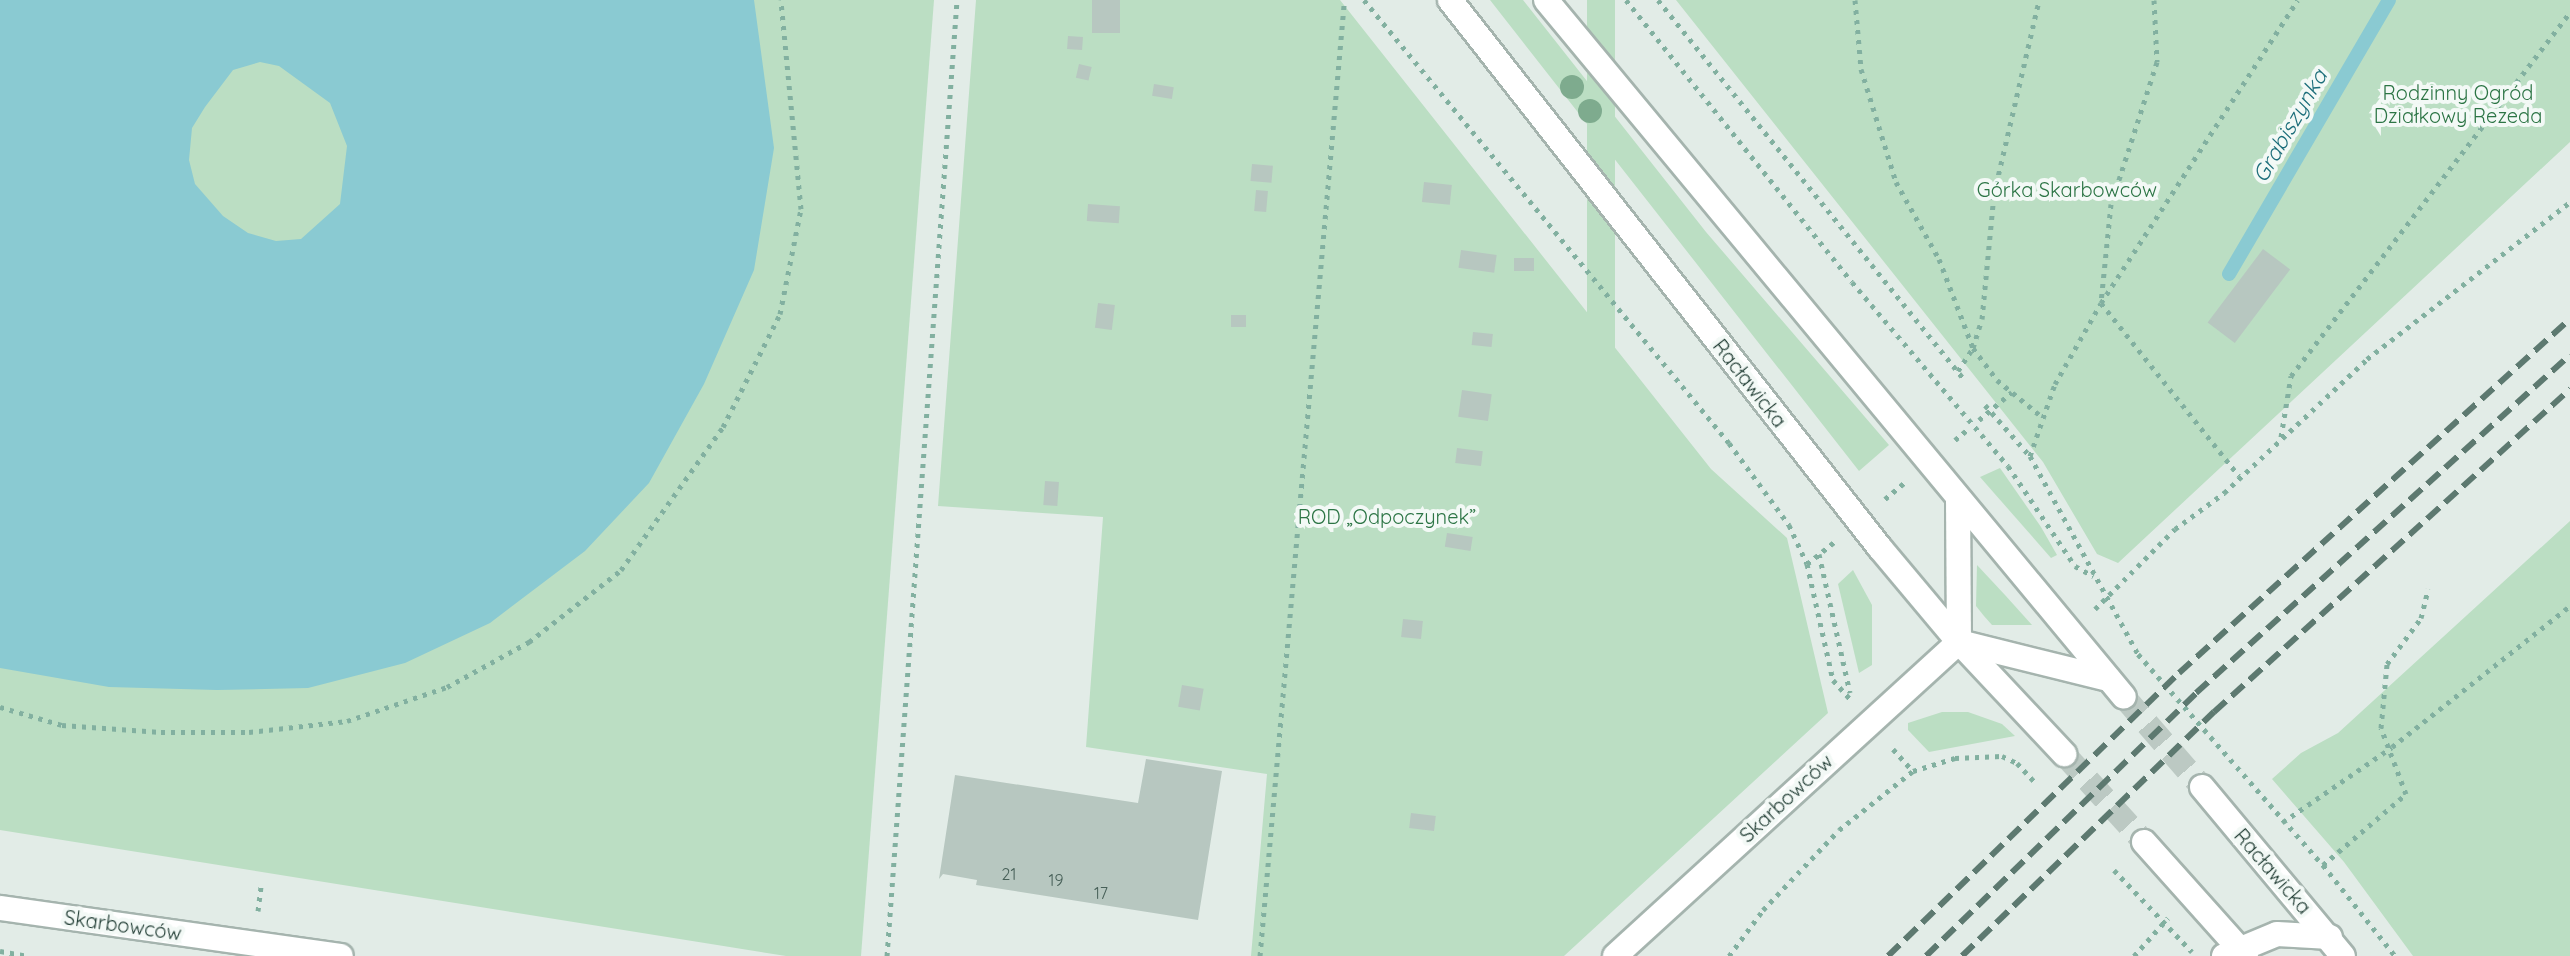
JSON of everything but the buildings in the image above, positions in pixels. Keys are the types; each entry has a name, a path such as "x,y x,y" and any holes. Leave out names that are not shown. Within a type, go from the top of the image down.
{"street":[{"name":"Racławicka","path":"1450,0 1959,642 2064,754"},
{"path":"1546,0 2116,688 1959,642 1958,501"},
{"name":"Skarbowców","path":"1615,956 1959,642"},
{"name":"Racławicka","path":"2202,787 2336,946"},
{"path":"2144,842 2236,953 2277,934 2336,946"},
{"name":"Skarbowców","path":"0,908 341,956"}],"path":[{"path":"0,707 62,725 161,732 249,732 347,721 447,687 529,642 621,570 723,427 780,314 801,209 781,0"},
{"path":"887,956 957,0"},
{"path":"1364,0 1729,443 1789,525 1807,564 1833,680 1850,699 1850,673 1819,554"},
{"path":"1626,0 1852,282 2008,466 2075,566 2093,576"},
{"path":"1658,0 1965,380"},
{"path":"1855,0 1861,69 1896,182 1939,259 1973,348 2012,392 2041,416"},
{"path":"1958,371 1973,348 1982,319 1994,194 2039,0"},
{"path":"2154,0 2157,62 2111,204 2101,303 2239,476"},
{"path":"2030,456 2041,416 2101,303 2298,0"},
{"path":"1260,956 1344,5"},
{"path":"2281,438 2291,376 2570,12"},
{"path":"2107,599 2175,529 2239,476 2367,359 2570,202"},
{"path":"1979,420 1988,408 2012,392"},
{"path":"1988,408 2030,456 2138,654 2323,865 2395,956"},
{"path":"1882,502 1914,475"},
{"path":"1807,564 1836,540"},
{"path":"2323,865 2406,794 2392,747 2381,728 2387,664 2421,618 2428,589"},
{"path":"2284,821 2392,747 2570,606"},
{"path":"1882,737 1913,771"},
{"path":"1729,956 1763,910 1839,830 1913,771 1955,758 2002,756 2017,763 2035,782"},
{"path":"2114,870 2195,956"},
{"path":"258,919 261,885"},
{"path":"2134,956 2163,923"},
{"path":"0,951 27,956"}],"green space":[{"path":"0,0 934,0 861,956 786,956 0,830"},
{"name":"ROD „Odpoczynek”","path":"976,0 1340,0 1711,469 1787,538 1828,713 1564,956 1251,956 1267,774 1086,747 1103,517 938,506"},
{"path":"1490,0 1523,0 1706,232 1889,445 1859,471"},
{"path":"1587,0 1615,0 1615,537 1587,537"},
{"name":"Górka Skarbowców","path":"1676,0 2570,0 2570,142 2118,563 2097,554 2043,462"},
{"path":"2000,468 2057,555 2051,558 1980,477"},
{"path":"2570,521 2570,956 2413,956 2344,862 2272,779 2301,753 2338,733"},
{"path":"1977,565 2032,625 1992,625 1976,606"},
{"path":"1853,570 1872,605 1872,665 1859,673 1838,584"},
{"path":"1942,712 1968,712 2002,724 2015,736 1929,752 1908,730 1908,723"}],"water":[{"path":"0,0 754,0 774,148 754,270 704,384 649,483 585,551 490,623 405,663 308,688 217,690 109,687 0,668","holes":["260,62 279,66 330,103 347,146 340,204 301,239 276,241 248,233 223,216 195,184 189,160 192,128 233,70"]}],"waterway":[{"name":"Grabiszynka","path":"2229,274 2389,0"}],"tunnel":[{"path":"2124,697 2202,787"},
{"path":"2064,754 2144,842"}],"railway":[{"path":"1888,956 2179,673 2570,319"},
{"path":"1926,956 2196,693 2570,355"},
{"path":"1962,956 2214,712 2570,389"}],"park label":[{"name":"Rodzinny Ogród Działkowy Rezeda","path":"2458,104"}]}
